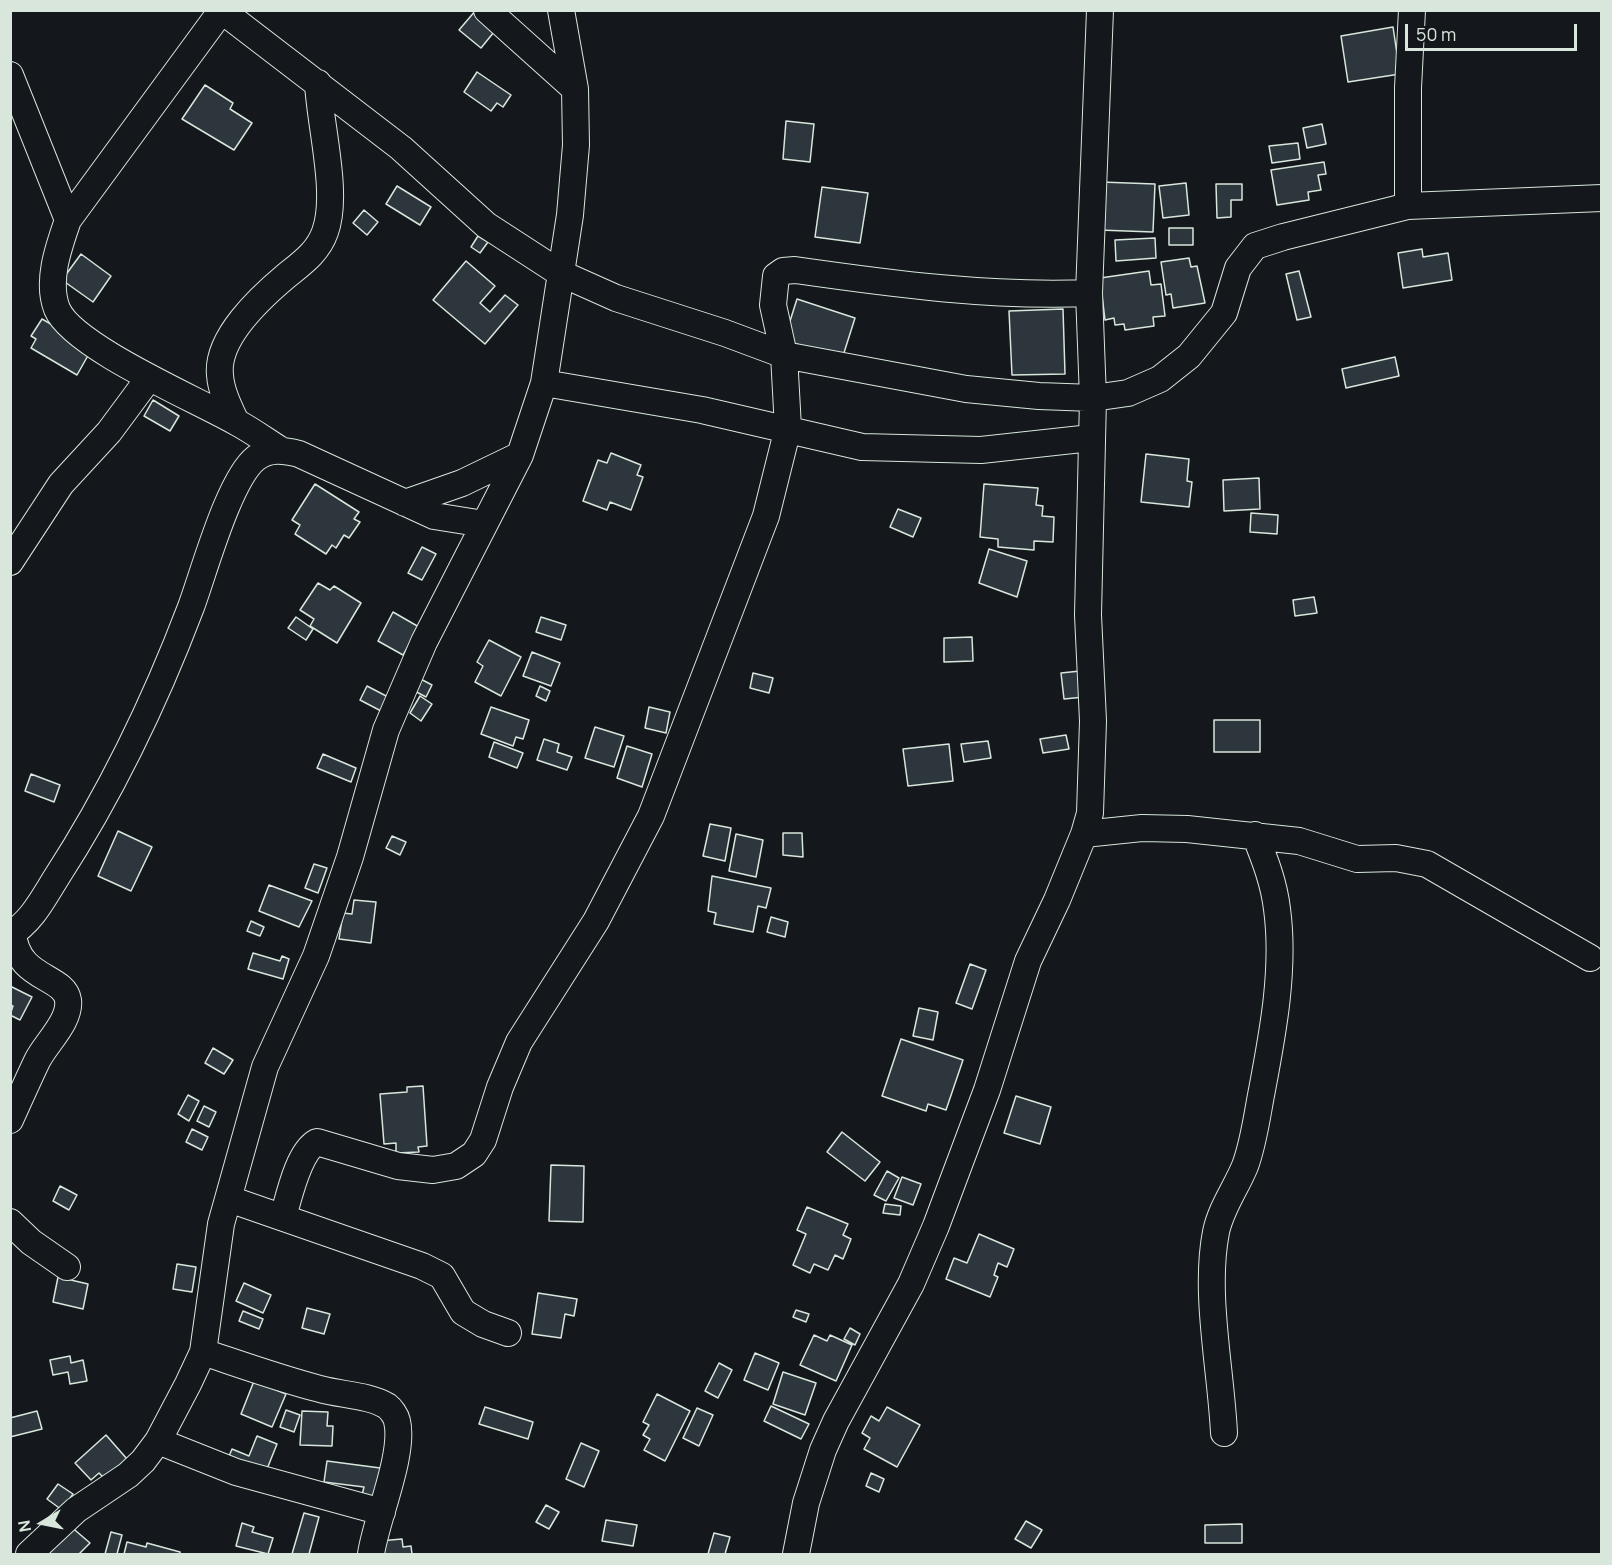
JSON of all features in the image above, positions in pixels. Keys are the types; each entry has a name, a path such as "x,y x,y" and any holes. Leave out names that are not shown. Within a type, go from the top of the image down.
{"street":[{"path":"487,10 575,89"},
{"path":"29,1554 76,1510 128,1475 158,1442 203,1352 216,1253 265,1067 316,956 350,857 386,730 424,642 520,455 544,383 570,215 576,145 575,89 561,10"},
{"path":"796,1554 806,1503 823,1450 836,1421 911,1284 936,1226 991,1079 1028,961 1084,834 1090,813 1092,775 1088,615 1093,398 1089,293 1100,10"},
{"path":"1408,206 1408,88 1412,10"},
{"path":"484,524 434,516 353,477 299,454 279,449 236,422 149,378 64,323 56,307 53,289 56,257 68,220 222,11 401,147 486,225 560,273 616,298 725,333 784,355 966,389 1039,396 1093,398 1128,393 1160,379 1189,356 1224,313 1238,268 1255,246 1408,206 1602,198"},
{"path":"10,75 68,220"},
{"path":"236,422 219,373 222,355 250,309 319,245 328,222 330,188 318,83"},
{"path":"283,1217 302,1159 310,1146 317,1142 398,1166 433,1170 456,1166 474,1154 483,1140 500,1087 519,1041 596,921 651,816 766,516 788,428 784,355 773,305 776,276 783,271 795,270 913,285 1017,293 1089,293"},
{"path":"10,562 61,484 109,432 149,378"},
{"path":"544,383 702,410 788,428 862,447 981,450 1091,438"},
{"path":"10,1119 38,1058 62,1022 68,1001 64,991 23,963 16,951 12,934 36,908 113,784 161,679 191,606 217,530 238,482 257,457 279,449"},
{"path":"405,503 462,483 520,455"},
{"path":"1084,834 1142,828 1255,835 1299,841 1357,859 1396,858 1427,864 1501,904 1590,958"},
{"path":"1224,1432 1213,1281 1216,1231 1226,1204 1245,1166 1255,1127 1275,1009 1279,960 1278,912 1273,880 1255,835"},
{"path":"229,1200 392,1254 442,1276 463,1312 483,1324 508,1333"},
{"path":"10,1221 40,1249 67,1267"},
{"path":"203,1352 294,1382 376,1401 389,1407 397,1419 398,1435 371,1554"},
{"path":"158,1442 236,1472 382,1512"}],"building":[{"path":"476,10 498,27 481,48 459,30"},
{"path":"1393,27 1400,74 1348,82 1341,36"},
{"path":"477,72 511,95 503,107 497,103 491,111 464,92"},
{"path":"205,85 233,103 230,109 252,123 234,150 182,119"},
{"path":"786,121 814,124 810,162 783,159"},
{"path":"1322,124 1326,144 1307,148 1303,128"},
{"path":"1298,143 1300,159 1272,163 1269,146"},
{"path":"1324,162 1326,174 1318,175 1321,190 1308,192 1309,200 1277,205 1271,170"},
{"path":"1101,182 1155,184 1153,232 1099,230"},
{"path":"1186,183 1189,215 1163,218 1159,186"},
{"path":"1216,184 1242,184 1242,200 1231,200 1231,217 1217,218"},
{"path":"397,186 431,207 420,225 386,204"},
{"path":"822,187 868,193 860,243 815,237"},
{"path":"364,210 378,222 367,235 353,223"},
{"path":"1169,228 1193,228 1193,245 1169,245"},
{"path":"478,236 488,242 480,253 471,247"},
{"path":"1155,238 1156,258 1116,261 1115,240"},
{"path":"1422,249 1423,257 1448,253 1452,280 1403,288 1398,253"},
{"path":"81,254 111,276 93,302 62,280"},
{"path":"1189,258 1191,267 1197,266 1205,303 1173,308 1171,294 1166,295 1161,262"},
{"path":"466,261 495,286 480,303 490,312 505,295 518,305 485,344 433,300"},
{"path":"1149,271 1151,285 1161,284 1165,316 1153,317 1154,326 1125,330 1124,324 1115,325 1114,318 1105,320 1100,278"},
{"path":"1299,271 1311,317 1297,320 1286,274"},
{"path":"797,299 855,318 842,359 784,340"},
{"path":"1063,309 1065,374 1012,375 1009,311"},
{"path":"42,319 77,339 90,352 77,375 31,348 36,339 31,336"},
{"path":"1395,357 1399,376 1346,388 1342,369"},
{"path":"153,400 179,416 170,431 144,416"},
{"path":"611,453 641,465 637,475 643,477 631,510 610,502 607,510 583,501 598,460 607,463"},
{"path":"1146,454 1189,459 1187,481 1192,482 1189,507 1141,502"},
{"path":"1259,478 1260,509 1224,511 1223,480"},
{"path":"315,484 359,512 354,519 360,522 349,538 344,535 336,548 332,545 326,554 295,534 300,525 292,520"},
{"path":"984,484 1038,488 1036,505 1043,506 1042,516 1054,517 1053,542 1034,541 1034,550 998,547 998,539 980,537"},
{"path":"898,509 921,518 913,537 890,527"},
{"path":"1251,513 1278,515 1277,534 1250,532"},
{"path":"422,547 436,554 422,580 408,573"},
{"path":"989,549 1027,561 1017,597 979,583"},
{"path":"318,583 330,590 334,586 361,603 337,643 310,626 314,619 300,610"},
{"path":"1314,597 1317,613 1295,616 1293,600"},
{"path":"393,612 419,627 403,655 378,641"},
{"path":"296,617 313,629 306,640 288,628"},
{"path":"541,617 566,625 561,640 536,632"},
{"path":"972,637 973,661 944,662 944,638"},
{"path":"489,640 521,657 501,696 475,682 483,666 477,662"},
{"path":"532,652 560,663 551,686 523,676"},
{"path":"1080,671 1084,697 1064,699 1061,673"},
{"path":"753,673 773,678 769,693 750,688"},
{"path":"415,676 432,685 426,697 409,688"},
{"path":"367,686 390,698 383,712 360,700"},
{"path":"540,686 550,691 546,701 536,696"},
{"path":"420,696 432,704 421,721 410,713"},
{"path":"491,707 529,720 523,739 516,737 513,746 481,734"},
{"path":"649,707 670,712 666,733 645,728"},
{"path":"1214,720 1260,720 1260,752 1214,752"},
{"path":"595,727 624,736 614,767 585,758"},
{"path":"1066,735 1069,749 1043,753 1040,739"},
{"path":"544,739 559,744 557,752 572,757 567,770 537,760"},
{"path":"988,741 991,758 964,762 961,744"},
{"path":"494,742 523,753 517,768 489,757"},
{"path":"949,744 953,781 908,786 903,749"},
{"path":"627,746 652,754 642,787 617,778"},
{"path":"323,754 356,768 351,782 317,768"},
{"path":"31,774 60,785 54,802 25,791"},
{"path":"710,824 731,828 725,861 703,856"},
{"path":"118,831 152,847 131,891 98,876"},
{"path":"783,833 802,833 803,857 783,855"},
{"path":"736,834 763,840 756,877 729,871"},
{"path":"392,836 406,842 400,855 386,848"},
{"path":"314,864 327,868 318,893 305,888"},
{"path":"712,876 771,888 766,908 758,906 753,932 714,924 716,913 708,911"},
{"path":"269,885 312,901 299,927 259,911"},
{"path":"354,900 376,902 371,943 339,939 343,913 352,914"},
{"path":"771,917 788,922 785,937 767,932"},
{"path":"251,921 264,927 260,936 247,931"},
{"path":"253,953 280,961 282,956 289,959 283,979 248,969"},
{"path":"970,964 986,970 972,1009 956,1003"},
{"path":"10,986 32,997 20,1020 10,1015 13,1006 10,1005"},
{"path":"919,1008 938,1012 933,1040 913,1036"},
{"path":"901,1039 963,1060 946,1110 928,1104 926,1111 882,1096"},
{"path":"213,1048 233,1060 224,1074 205,1063"},
{"path":"423,1086 427,1146 418,1147 419,1152 396,1153 396,1143 384,1144 380,1094 407,1092 407,1087"},
{"path":"188,1095 199,1101 189,1121 178,1114"},
{"path":"1016,1096 1051,1107 1040,1144 1004,1133"},
{"path":"204,1106 216,1112 209,1127 197,1121"},
{"path":"192,1129 208,1137 202,1150 186,1142"},
{"path":"842,1132 880,1162 865,1181 827,1152"},
{"path":"551,1165 584,1166 583,1222 549,1221"},
{"path":"887,1171 899,1178 886,1201 874,1195"},
{"path":"902,1177 921,1184 913,1205 894,1198"},
{"path":"60,1186 77,1195 69,1210 53,1201"},
{"path":"885,1204 901,1206 900,1215 883,1213"},
{"path":"807,1207 848,1224 843,1235 851,1239 843,1259 835,1255 828,1270 814,1264 810,1273 793,1265 806,1234 797,1230"},
{"path":"979,1234 1014,1249 1007,1267 998,1263 994,1275 998,1277 990,1297 946,1279 954,1258 967,1263"},
{"path":"177,1264 196,1267 192,1292 173,1289"},
{"path":"58,1277 88,1284 83,1309 53,1302"},
{"path":"244,1283 271,1295 263,1313 236,1301"},
{"path":"538,1293 577,1299 574,1316 565,1314 561,1338 532,1334"},
{"path":"307,1308 330,1314 324,1334 302,1328"},
{"path":"796,1310 809,1314 806,1322 793,1317"},
{"path":"243,1311 263,1319 259,1329 239,1321"},
{"path":"850,1328 860,1334 855,1345 844,1339"},
{"path":"814,1335 827,1341 830,1335 852,1345 836,1381 800,1365"},
{"path":"755,1353 779,1363 768,1390 744,1380"},
{"path":"70,1356 71,1363 83,1360 87,1381 70,1384 68,1372 53,1375 50,1360"},
{"path":"719,1363 732,1370 718,1398 705,1391"},
{"path":"783,1372 816,1383 805,1415 773,1404"},
{"path":"254,1381 286,1394 272,1427 241,1414"},
{"path":"657,1394 690,1411 665,1461 644,1450 650,1439 643,1435 649,1425 643,1422"},
{"path":"771,1406 809,1424 801,1439 764,1421"},
{"path":"485,1407 533,1422 528,1439 479,1424"},
{"path":"887,1407 920,1425 897,1467 864,1449 870,1438 862,1433 871,1416 879,1421"},
{"path":"697,1408 713,1415 699,1446 683,1438"},
{"path":"286,1410 300,1415 294,1432 280,1427"},
{"path":"37,1411 42,1429 10,1437 10,1418"},
{"path":"302,1411 328,1412 327,1426 333,1426 332,1446 300,1445"},
{"path":"106,1435 127,1459 105,1479 99,1473 91,1480 75,1463"},
{"path":"257,1436 277,1444 267,1469 227,1461 232,1449 249,1456"},
{"path":"581,1443 599,1451 584,1487 566,1479"},
{"path":"327,1461 388,1469 384,1498 362,1495 364,1487 324,1482"},
{"path":"871,1473 884,1479 879,1492 866,1486"},
{"path":"58,1484 73,1494 62,1510 47,1499"},
{"path":"546,1505 559,1512 549,1529 536,1522"},
{"path":"304,1513 319,1517 309,1554 292,1554"},
{"path":"606,1520 637,1525 633,1546 602,1541"},
{"path":"1026,1521 1042,1530 1031,1548 1015,1539"},
{"path":"242,1523 254,1527 252,1532 273,1538 268,1554 236,1546"},
{"path":"1242,1524 1242,1543 1205,1543 1205,1525"},
{"path":"69,1525 90,1543 79,1554 45,1554"},
{"path":"111,1532 122,1535 117,1554 105,1554"},
{"path":"714,1533 730,1537 725,1554 708,1554"},
{"path":"402,1539 403,1547 411,1546 412,1554 380,1554 379,1541"},
{"path":"127,1542 146,1547 147,1543 180,1552 180,1554 124,1554"}]}
